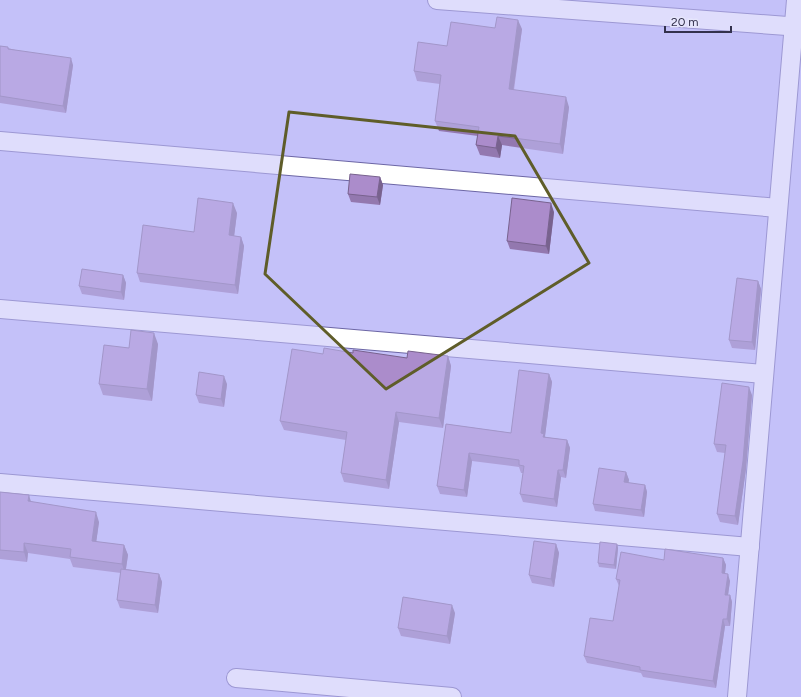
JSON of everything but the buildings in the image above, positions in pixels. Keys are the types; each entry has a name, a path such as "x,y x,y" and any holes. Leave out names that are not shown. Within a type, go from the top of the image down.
{"street":[{"path":"437,0 797,27"},
{"path":"737,697 778,208 797,27 796,0"},
{"path":"0,141 778,208"},
{"path":"0,308 764,374"},
{"path":"0,483 750,547"},
{"path":"236,678 452,697"}],"highlighted area":[{"path":"289,112 515,136 589,263 386,389 265,274"}]}
